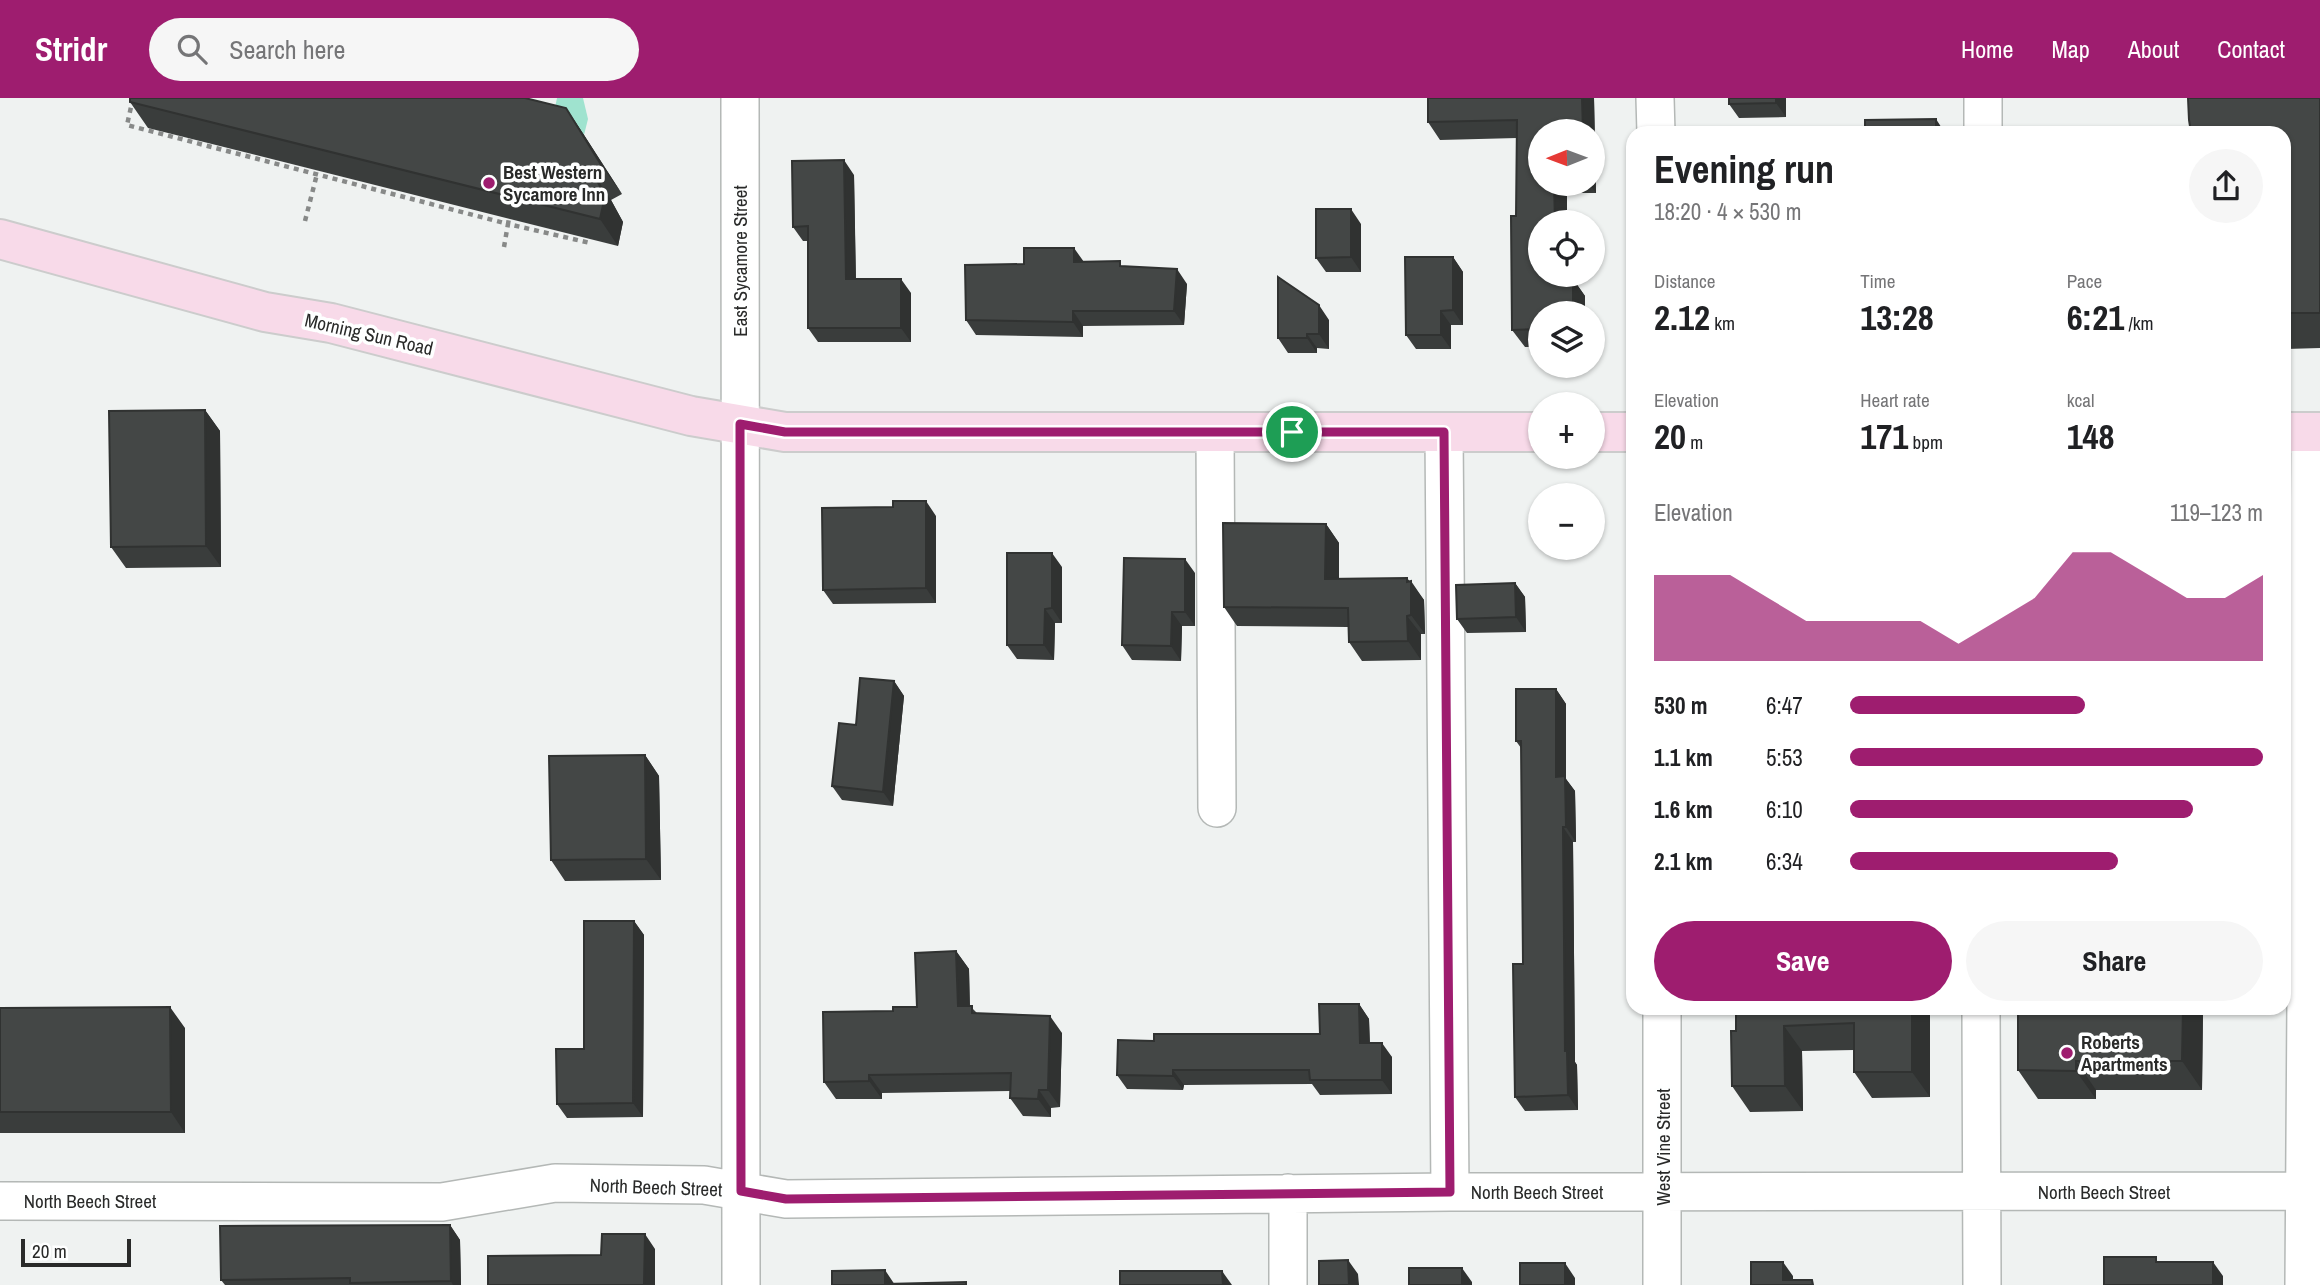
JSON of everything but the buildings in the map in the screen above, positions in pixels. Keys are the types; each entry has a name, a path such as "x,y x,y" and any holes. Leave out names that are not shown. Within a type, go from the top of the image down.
{"main road":[{"name":"Morning Sun Road","path":"0,239 265,312 331,323 691,416 785,432 1528,432"},
{"path":"1605,432 1626,432"}],"street":[{"name":"East Sycamore Street","path":"740,98 741,1285"},
{"path":"1655,98 1656,126"},
{"path":"1983,98 1983,126"},
{"path":"1215,432 1217,808"},
{"path":"1444,432 1450,1192"},
{"path":"2304,1285 2312,1191 2304,817 2305,432"},
{"name":"West Vine Street","path":"1662,1015 1662,1285"},
{"path":"1980,1015 1982,1285"},
{"name":"North Beech Street","path":"0,1201 442,1202 555,1184 704,1185 786,1199 1450,1192 2312,1191"},
{"path":"1288,1193 1288,1285"}],"path":[{"path":"133,98 127,125 590,243"},
{"path":"305,220 317,173"},
{"path":"504,247 508,221"}],"green space":[{"path":"557,98 583,98 588,119 584,135 551,127"}],"place":[{"name":"Best Western Sycamore Inn","path":"489,183"},
{"name":"Roberts Apartments","path":"2067,1053"}],"route":[{"path":"740,424 785,432 1292,432 1444,432 1450,1192 786,1199 741,1191 740,424"}]}
